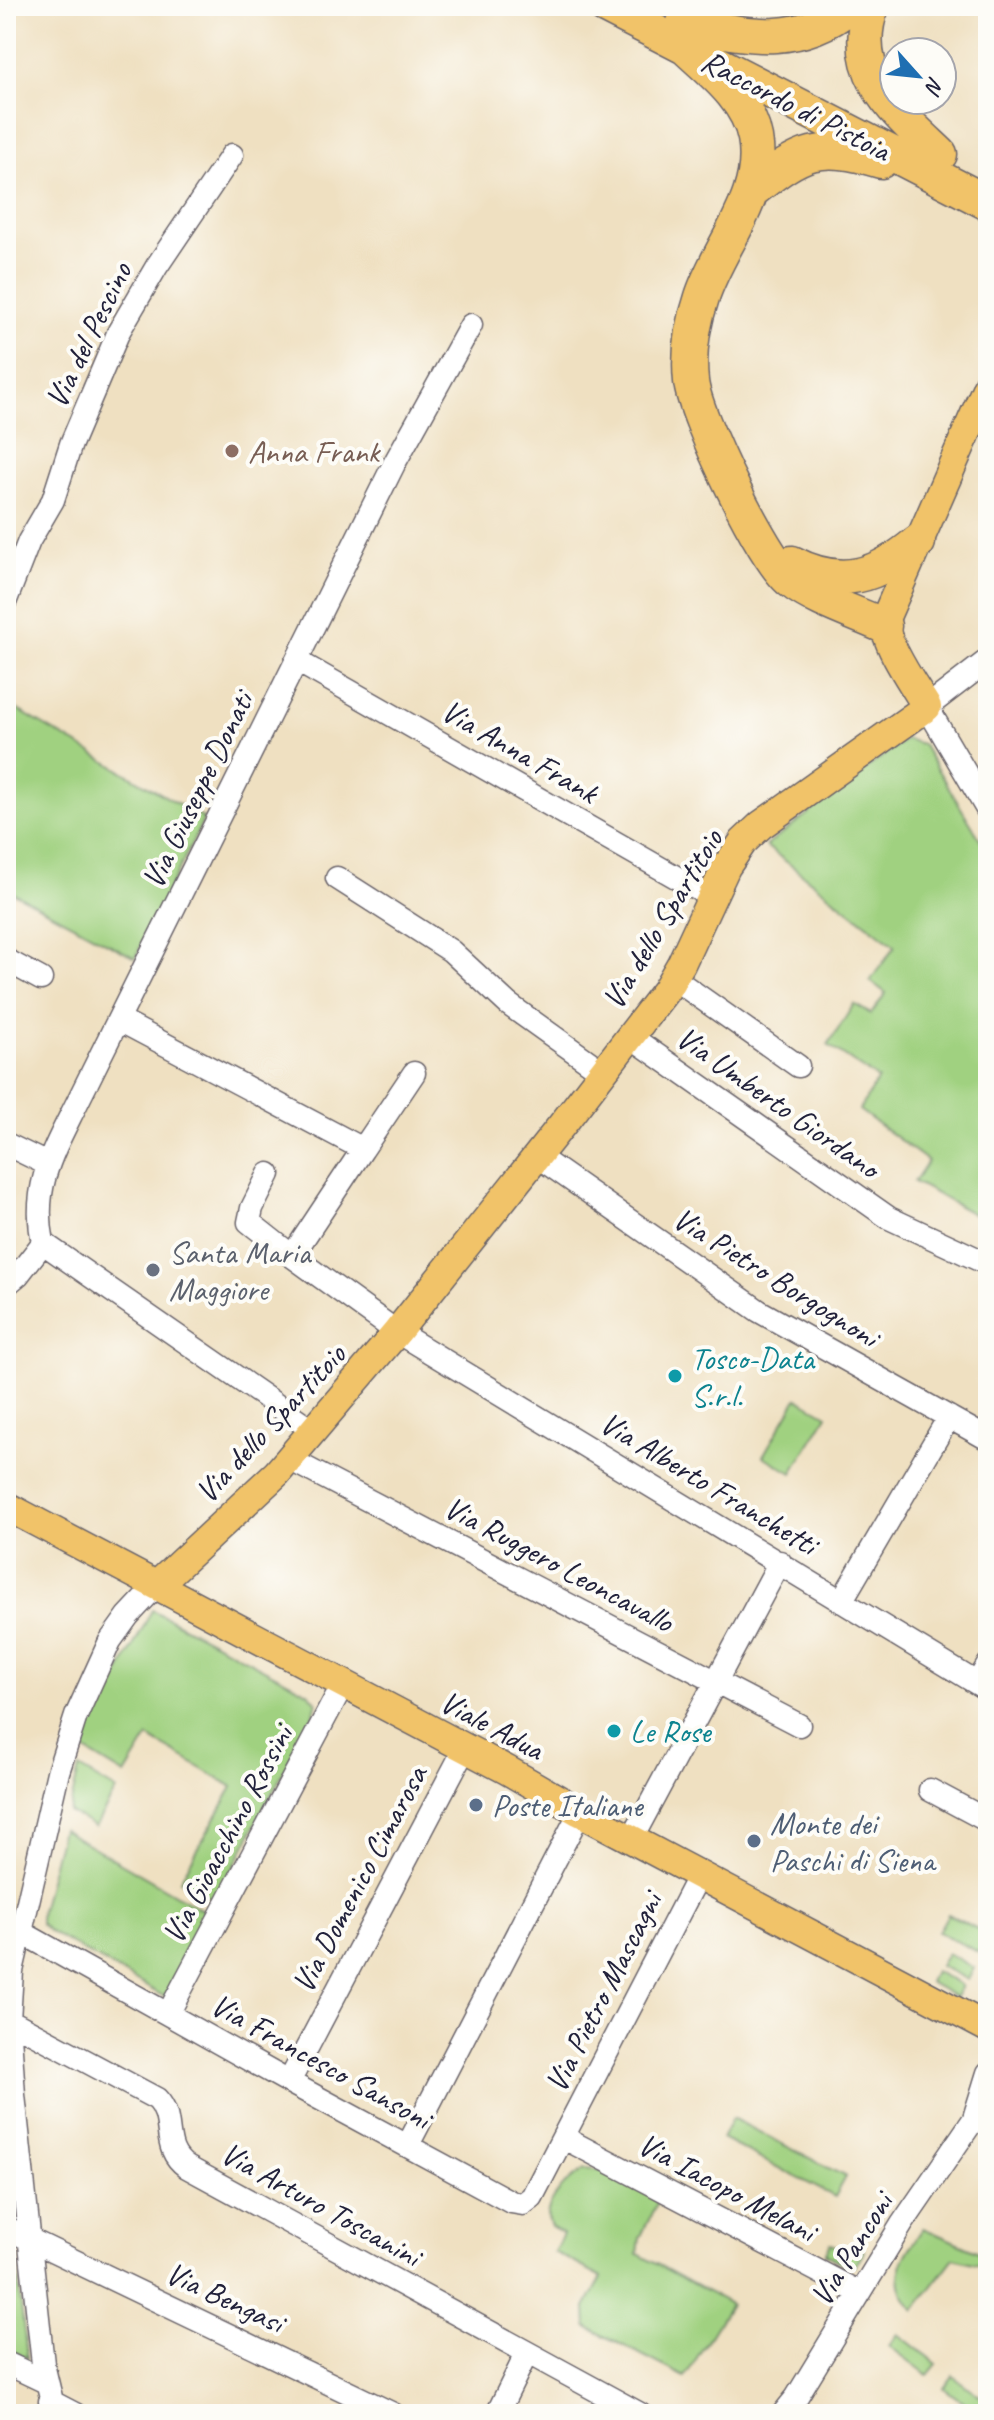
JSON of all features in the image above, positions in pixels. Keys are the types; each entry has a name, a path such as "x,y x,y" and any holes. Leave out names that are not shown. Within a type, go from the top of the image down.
{"highway":[{"name":"Raccordo di Pistoia","path":"605,6 685,36 939,166 988,203"},
{"name":"Raccordo di Pistoia","path":"651,6 685,36"},
{"path":"685,36 767,37 802,32 821,25 850,6"},
{"path":"872,6 865,43 872,77 939,166"},
{"path":"685,36 747,115 756,149 754,189 702,295 691,340 690,380 706,431 767,549 786,577 796,585 886,618"},
{"path":"754,189 792,160 821,151 939,166"},
{"name":"Raccordo di Pistoia","path":"939,166 988,179"},
{"path":"767,549 810,571 834,577 857,577 886,566 918,542"},
{"path":"857,577 875,589 886,618"}],"main road":[{"path":"927,707 889,640 886,618 988,384"},
{"name":"Via dello Spartitoio","path":"157,1585 251,1500 314,1431 397,1332 631,1037 673,978 734,854 761,825 927,707"},
{"name":"Viale Adua","path":"6,1506 988,2028"}],"street":[{"name":"Via del Pescino","path":"6,600 29,541 53,500 71,444 119,331 157,266 232,155"},
{"name":"Via Giuseppe Donati","path":"43,1243 40,1206 47,1164 394,464 471,325"},
{"name":"Via dello Spartitoio","path":"927,707 988,660"},
{"name":"Via Anna Frank","path":"297,661 711,897"},
{"path":"927,707 988,811"},
{"path":"337,878 451,951 508,1004 603,1072"},
{"path":"6,960 41,979"},
{"name":"Via Umberto Giordano","path":"673,978 798,1066"},
{"path":"119,1020 363,1149"},
{"name":"Via Umberto Giordano","path":"631,1037 889,1218 988,1264"},
{"path":"292,1256 414,1073"},
{"path":"6,1144 47,1164"},
{"name":"Via Pietro Borgognoni","path":"537,1156 769,1318 988,1439"},
{"name":"Via Alberto Franchetti","path":"269,1174 249,1214 249,1222 397,1332 842,1600 984,1680"},
{"path":"6,1285 43,1243 314,1431"},
{"path":"842,1600 949,1417"},
{"name":"Via Ruggero Leoncavallo","path":"289,1459 799,1725"},
{"path":"631,1840 780,1562"},
{"name":"Via dello Spartitoio","path":"50,2399 10,2093 12,1971 58,1772 76,1716 110,1641 157,1585"},
{"name":"Via Gioacchino Rossini","path":"168,2014 343,1684"},
{"name":"Via Domenico Cimarosa","path":"289,2082 465,1748"},
{"path":"930,1790 988,1821"},
{"path":"408,2145 580,1812"},
{"name":"Via Pietro Mascagni","path":"564,2138 699,1875"},
{"name":"Via Francesco Sansoni","path":"21,1932 511,2202 523,2204 532,2197 564,2138"},
{"name":"Via Arturo Toscanini","path":"9,2020 157,2099 165,2110 173,2152 183,2164 640,2414"},
{"name":"Via Panconi","path":"783,2414 796,2398 902,2224 981,2112 988,2073"},
{"name":"Via Iacopo Melani","path":"564,2138 860,2293"},
{"name":"Via Bengasi","path":"6,2228 393,2414"},
{"path":"497,2414 527,2353"},
{"path":"6,2363 50,2399 75,2414"}],"green space":[{"path":"6,703 204,819 135,958 6,889"},
{"path":"905,739 922,744 988,852 988,1222 914,1182 928,1161 859,1110 878,1079 828,1045 854,1004 871,1014 886,993 870,981 895,946 766,846"},
{"path":"797,1398 827,1415 792,1473 763,1456"},
{"path":"152,1610 308,1692 317,1702 216,1901 180,1880 233,1787 148,1737 125,1775 84,1750 91,1727"},
{"path":"79,1768 116,1790 95,1827 69,1812"},
{"path":"62,1829 209,1914 165,1997 50,1932 40,1923"},
{"path":"948,1914 988,1934 982,1954 938,1932"},
{"path":"947,1953 974,1968 968,1980 940,1966"},
{"path":"934,1971 962,1986 956,1997 929,1982"},
{"path":"732,2118 846,2177 835,2197 722,2139"},
{"path":"585,2169 614,2175 660,2197 640,2238 638,2254 730,2304 685,2377 587,2327 586,2308 602,2277 554,2252 563,2234 551,2227 547,2215 561,2189"},
{"path":"923,2228 988,2256 988,2267 954,2258 914,2310 900,2288 900,2268"},
{"path":"6,2243 16,2261 27,2358 6,2348"},
{"path":"831,2243 845,2251 850,2245 864,2251 855,2266 849,2267 825,2254"},
{"path":"898,2334 937,2364 928,2375 889,2346"},
{"path":"953,2376 988,2402 988,2414 979,2414 944,2388"}],"place":[{"name":"Anna Frank","path":"232,451"},
{"name":"Santa Maria Maggiore","path":"153,1270"},
{"name":"Tosco-Data S.r.l.","path":"675,1376"},
{"name":"Le Rose","path":"614,1731"},
{"name":"Poste Italiane","path":"476,1805"},
{"name":"Monte dei Paschi di Siena","path":"754,1841"}]}
